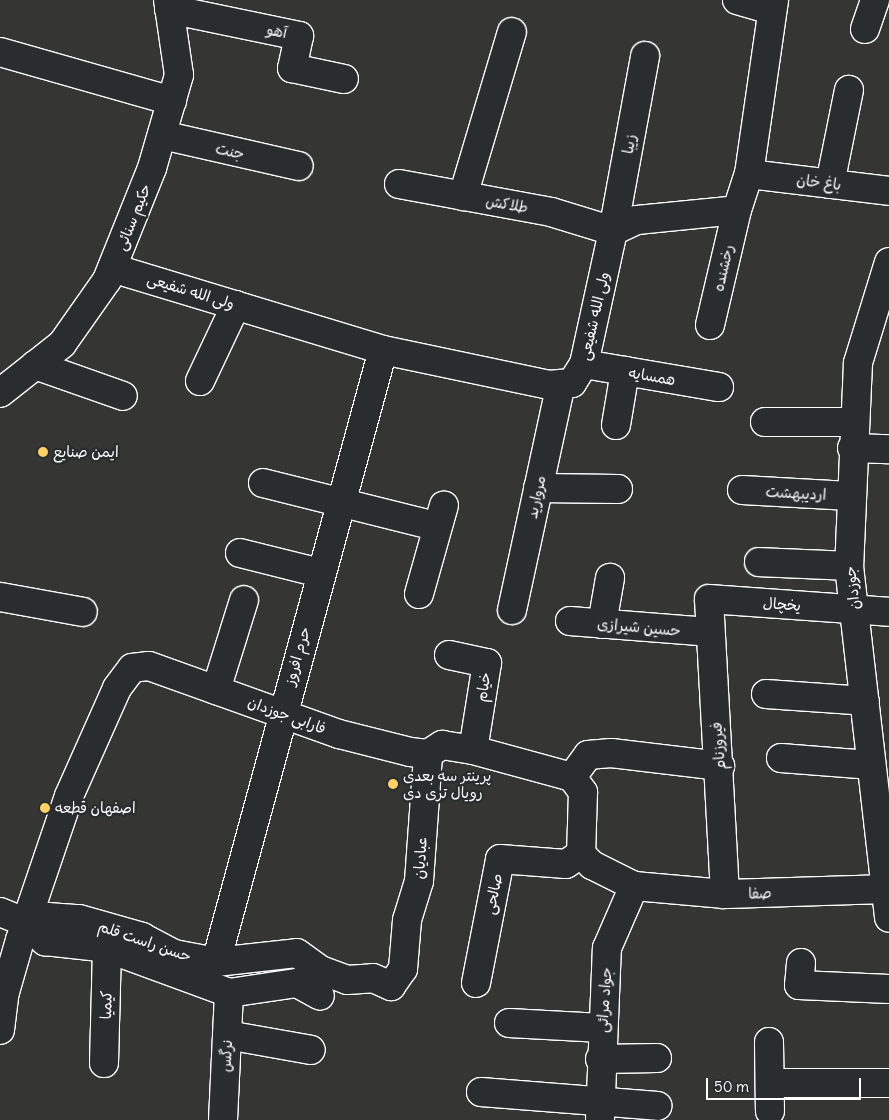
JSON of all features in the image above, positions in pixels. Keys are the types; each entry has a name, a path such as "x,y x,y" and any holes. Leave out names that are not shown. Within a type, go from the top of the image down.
{"street":[{"path":"613,231 637,220 737,210 749,174 773,5 737,0"},
{"path":"864,29 875,0"},
{"name":"آهو","path":"168,5 300,36 292,68 344,79"},
{"name":"حکیم سنائی","path":"0,393 62,344 112,268 162,136 179,75 168,5"},
{"path":"463,196 512,32"},
{"path":"0,52 172,100"},
{"name":"زیبا","path":"613,231 645,56"},
{"path":"830,184 849,90"},
{"name":"جنت","path":"162,136 299,166"},
{"name":"باغ خان","path":"749,174 889,191"},
{"name":"طلاکش","path":"398,184 552,212 613,231"},
{"name":"رخشنده","path":"710,326 737,210"},
{"name":"ولی الله شفیعی","path":"112,268 383,350 561,384 572,383 584,364 613,231"},
{"name":"جوزدان","path":"889,262 858,363 852,435 848,566 865,701 869,765 889,918"},
{"path":"200,381 236,305"},
{"name":"حرم افروز","path":"216,962 281,713 383,350"},
{"name":"همسایه","path":"584,364 719,387"},
{"path":"35,365 123,396"},
{"path":"616,425 626,371"},
{"name":"مروارید","path":"512,610 561,384"},
{"path":"764,422 852,435 889,449"},
{"path":"263,483 340,503 440,515 419,594"},
{"path":"538,488 618,490"},
{"name":"اردیبهشت","path":"742,490 850,496"},
{"path":"240,553 320,573"},
{"path":"759,562 848,566"},
{"path":"602,624 610,578"},
{"path":"0,597 83,612"},
{"name":"یخچال","path":"709,599 889,612"},
{"name":"فیروزنام","path":"709,599 709,632 720,766 725,894"},
{"path":"216,690 244,600"},
{"name":"حسین شیرازی","path":"570,621 709,632"},
{"name":"خیام","path":"449,655 487,663 473,750"},
{"name":"فارابی جوزدان","path":"0,1030 4,992 25,922 69,796 117,688 132,668 149,666 339,734 428,754 442,746 473,750 572,777"},
{"path":"766,694 865,701"},
{"path":"634,886 592,865 581,854 583,792 572,777 588,756 611,753 720,766"},
{"name":"عبادیان","path":"391,986 403,969 407,920 419,881 428,754"},
{"path":"781,758 869,765"},
{"name":"صالحی","path":"476,983 500,859 566,864 581,854"},
{"name":"صفا","path":"634,886 725,894 886,889"},
{"name":"جواد مرائی","path":"599,1111 600,1059 608,948 634,886"},
{"path":"0,912 25,922"},
{"name":"حسن راست قلم","path":"25,922 47,917 79,919 142,937 174,954 216,962 297,953 329,973 347,980 373,978 391,986"},
{"name":"حسن راست قلم","path":"25,922 45,940 107,948 229,993 297,983 320,996"},
{"name":"کیمیا","path":"104,1063 107,948"},
{"path":"800,963 799,985 889,988"},
{"name":"نرگس","path":"223,1120 229,993"},
{"path":"509,1023 602,1028"},
{"path":"227,1035 311,1050"},
{"path":"768,1042 772,1083 770,1111"},
{"path":"600,1059 657,1058"},
{"path":"772,1083 889,1083"},
{"path":"482,1092 599,1111 657,1106"}],"place":[{"name":"ایمن صنایع","path":"43,452"},
{"name":"پرینتر سه بعدی رویال تری دی","path":"393,784"},
{"name":"اصفهان قطعه","path":"45,808"}]}
